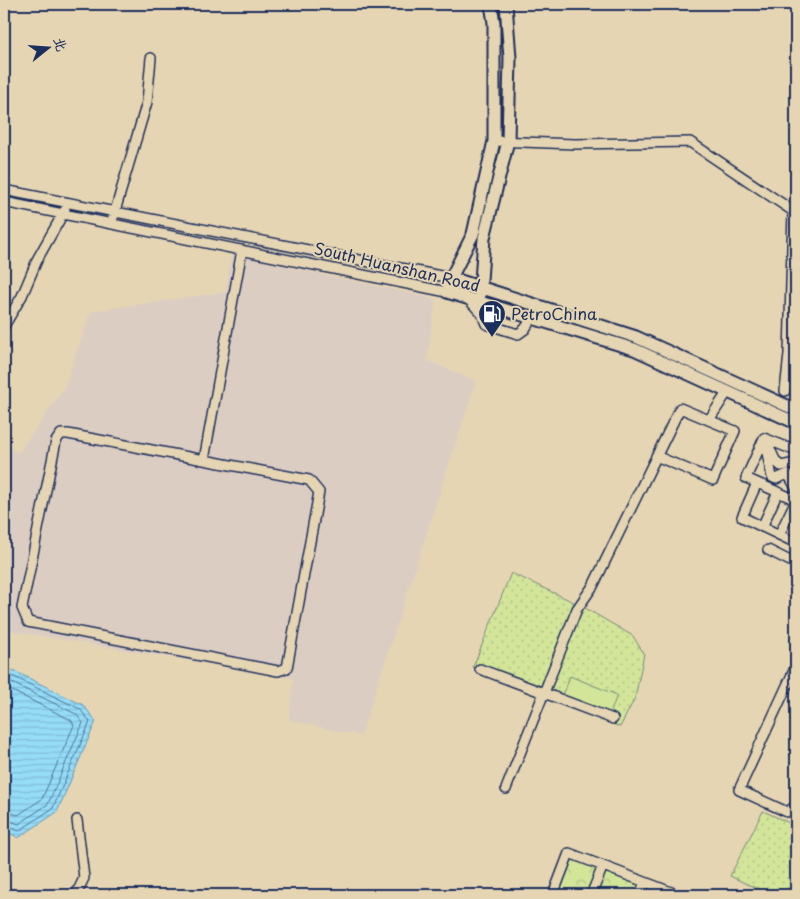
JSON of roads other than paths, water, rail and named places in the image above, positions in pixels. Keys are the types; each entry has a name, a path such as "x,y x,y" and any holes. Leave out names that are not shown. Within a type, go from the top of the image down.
{"main road":[{"path":"447,292 451,278 474,234 494,141 494,23 491,4"},
{"path":"478,301 481,288 484,238 508,141 510,58 506,4"},
{"name":"South Huanshan Road","path":"451,278 636,337 796,410"},
{"name":"South Huanshan Road","path":"447,292 634,349 796,423"}],"street":[{"path":"111,225 147,102 151,58"},
{"path":"494,141 575,144 690,142 795,210 789,354 785,391"},
{"name":"South Huanshan Road","path":"4,190 451,278"},
{"name":"South Huanshan Road","path":"4,202 447,292"},
{"path":"4,326 22,296 38,258 68,203"},
{"path":"204,460 242,250"},
{"path":"466,297 482,314 486,324 518,334 525,330 532,318"},
{"path":"709,420 728,391"},
{"path":"506,790 577,609 593,586 656,456 680,408 735,431 713,480 656,456"},
{"path":"61,434 204,460 308,480 320,492 287,668 278,671 28,622 22,608 56,441 61,434"},
{"path":"764,438 796,451"},
{"path":"764,438 776,462 781,466 796,463"},
{"path":"764,438 746,478 796,500 779,535"},
{"path":"764,438 772,477 776,478 788,474 796,488"},
{"path":"757,483 742,517 796,543"},
{"path":"762,527 778,492"},
{"path":"768,550 796,564"},
{"path":"796,666 740,790 788,812 796,806"},
{"path":"480,669 613,719"},
{"path":"76,895 80,891 84,878 78,820"},
{"path":"553,895 569,852 678,895"},
{"path":"591,895 603,866"},
{"path":"640,895 645,882"}],"water":[{"path":"4,666 83,705 96,721 57,812 18,838 4,829"}],"place":[{"name":"PetroChina","path":"492,338"}]}
